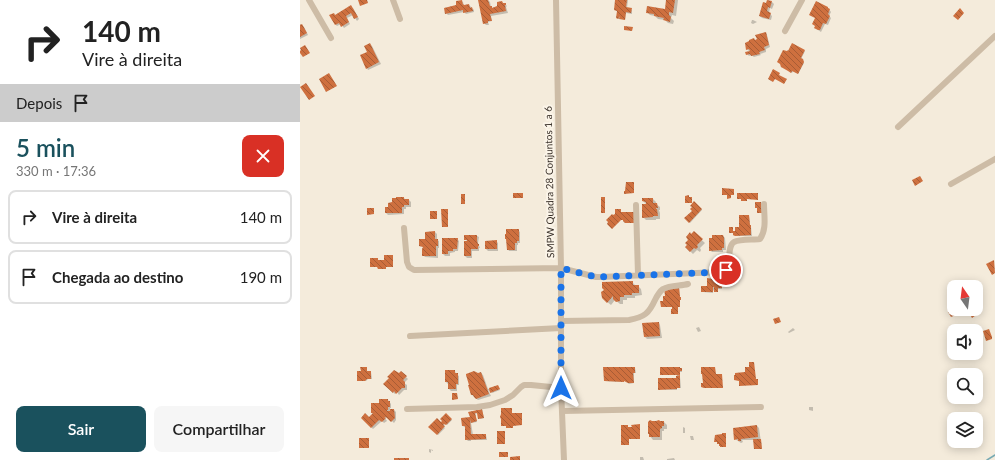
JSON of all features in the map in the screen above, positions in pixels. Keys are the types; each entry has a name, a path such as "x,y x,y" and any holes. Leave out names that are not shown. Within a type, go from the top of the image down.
{"street":[{"path":"309,0 331,38"},
{"path":"393,0 400,19"},
{"name":"SMPW Quadra 28 Conjuntos 1 a 6","path":"556,0 561,268 561,388 564,460"},
{"path":"785,31 802,0"},
{"path":"898,127 995,36"},
{"path":"952,184 995,159"},
{"path":"404,228 407,262 409,267 414,270 561,268 596,277 721,272 726,270 731,245 733,242 760,239 763,235 764,204"},
{"path":"636,205 638,275"},
{"path":"561,321 638,319 647,313 651,308 661,290 688,284"},
{"path":"410,336 561,328"},
{"path":"407,409 477,407 495,404 513,395 524,385 531,384 561,388"},
{"path":"563,410 761,407"}],"building":[{"path":"358,0 367,0 368,3 360,6"},
{"path":"462,0 463,5 469,4 473,11 463,13 463,10 445,14 444,8 456,5 456,1"},
{"path":"478,0 488,0 492,8 497,6 497,2 502,1 503,3 506,3 506,11 490,14 492,21 488,21 488,23 483,24"},
{"path":"615,0 627,0 626,7 632,8 631,13 626,12 625,20 619,19 620,16 618,19 616,18 617,11 614,10"},
{"path":"666,0 675,0 673,13 669,12 671,17 670,22 663,20 664,18 654,16 654,14 646,13 647,6 665,9"},
{"path":"767,0 772,1 770,8 768,7 767,11 771,13 769,19 759,16 763,2 766,3"},
{"path":"816,1 830,9 828,14 830,16 826,24 823,23 820,30 814,28 815,26 812,24 815,18 809,15"},
{"path":"351,5 358,17 354,19 351,13 346,16 349,22 341,27 339,23 335,25 329,15 334,13 335,15"},
{"path":"960,8 964,13 958,20 953,16"},
{"path":"302,24 307,33 300,37 300,25"},
{"path":"624,26 633,27 632,31 624,30"},
{"path":"766,32 769,45 764,47 765,50 759,52 760,54 751,56 750,54 746,55 745,52 750,51 749,49 746,50 745,43 754,38 755,40 757,39 755,35"},
{"path":"370,43 379,62 366,69 360,55 367,52 364,46"},
{"path":"792,43 805,50 801,58 804,62 798,74 792,71 791,73 781,67 777,62 783,50 788,51"},
{"path":"305,45 310,53 303,57 300,53 300,48"},
{"path":"773,69 780,73 779,75 787,79 784,84 775,79 773,82 768,79"},
{"path":"329,73 337,86 326,92 319,79"},
{"path":"306,83 315,96 309,100 300,87"},
{"path":"920,176 923,181 915,186 912,180"},
{"path":"626,182 634,182 634,193 624,194"},
{"path":"722,188 734,189 734,195 731,195 731,198 727,199 727,195 722,195"},
{"path":"513,193 523,193 523,198 513,198"},
{"path":"737,193 758,193 758,200 747,199 747,201 741,201 741,199 737,199"},
{"path":"461,194 465,194 465,204 461,204"},
{"path":"689,195 689,197 692,197 692,203 685,203 685,196"},
{"path":"404,197 404,199 409,199 409,205 404,205 404,207 402,207 402,213 385,213 385,207 388,207 388,203 392,202 392,198"},
{"path":"601,197 605,197 605,213 601,213"},
{"path":"642,198 653,198 653,203 657,203 658,208 656,209 658,216 642,218 642,204 646,204 646,202 642,201"},
{"path":"694,201 702,209 689,223 684,218 692,211 690,209 692,207 690,206"},
{"path":"755,202 761,202 762,213 757,213"},
{"path":"367,208 374,208 374,214 367,215"},
{"path":"441,209 448,209 448,227 442,227"},
{"path":"615,209 621,209 621,212 635,212 635,223 625,223 621,220 612,229 607,224 608,222 606,220 612,214 615,214"},
{"path":"430,211 437,211 437,219 430,219"},
{"path":"739,215 749,215 751,235 735,236 733,233 729,233 729,227 733,227 733,231 735,231 735,227 739,227"},
{"path":"506,229 519,229 519,241 515,243 515,250 507,250 505,239"},
{"path":"435,231 435,239 438,239 436,256 422,256 423,247 419,246 419,239 425,239 425,232"},
{"path":"694,231 703,239 697,245 698,247 696,249 694,248 690,252 685,247 687,245 685,243 688,240 686,237 690,232 691,234"},
{"path":"464,235 477,235 479,246 478,249 471,249 471,256 464,256 464,241 467,240 464,240"},
{"path":"712,235 723,235 724,248 722,248 722,250 709,251 709,238 712,238"},
{"path":"442,238 458,238 457,249 448,251 448,254 442,254"},
{"path":"497,240 497,249 485,249 485,241"},
{"path":"384,255 393,255 393,267 378,269 377,267 370,267 370,258 384,260"},
{"path":"994,260 995,273 992,275 986,264"},
{"path":"707,278 722,280 722,288 718,288 718,292 714,292 713,287 713,292 701,292 701,286 707,286"},
{"path":"633,281 633,285 639,285 639,293 624,295 624,297 620,297 620,301 616,302 613,299 613,296 607,303 602,298 601,292 604,290 602,288 602,282"},
{"path":"664,287 679,287 681,300 680,307 678,307 678,314 671,314 672,307 661,307 660,301 663,301 663,296 665,296"},
{"path":"779,317 781,322 775,324 773,319"},
{"path":"659,322 660,336 644,337 642,323"},
{"path":"989,329 992,339 986,341 983,331"},
{"path":"749,362 754,362 758,385 739,386 739,381 734,380 734,375 735,373 745,372 745,367 749,367"},
{"path":"360,367 367,367 367,371 371,371 371,379 357,381 357,371 361,371"},
{"path":"603,367 635,367 635,373 633,373 634,383 624,381 604,381"},
{"path":"660,367 680,367 682,368 682,371 680,371 680,375 660,375"},
{"path":"701,367 715,367 716,374 722,374 723,388 701,387 701,383 703,383"},
{"path":"394,370 399,373 401,371 407,376 403,380 405,382 405,388 402,388 396,394 383,384"},
{"path":"445,370 455,370 455,373 458,373 458,384 456,384 456,389 448,389 448,382 445,382"},
{"path":"474,371 478,373 481,372 489,394 476,399 473,395 471,395 466,375"},
{"path":"680,375 680,388 658,390 658,378 676,378 676,376"},
{"path":"498,385 500,389 490,393 489,388"},
{"path":"452,393 457,393 458,399 452,400"},
{"path":"379,399 388,399 388,401 390,401 390,407 388,407 387,411 394,409 395,418 391,422 386,417 384,417 386,418 382,422 379,420 371,428 361,418 365,413 369,417 373,413 371,413 371,403 379,403"},
{"path":"501,408 512,408 512,413 522,413 522,425 513,426 513,428 501,426"},
{"path":"482,409 484,418 478,419 477,413 475,413 477,421 471,423 470,419 471,434 486,434 486,439 465,440 465,426 462,426 461,418 470,417 468,412"},
{"path":"446,413 452,419 446,425 443,425 445,426 437,435 428,427 437,418 441,422 442,421 440,419"},
{"path":"650,420 664,421 664,426 660,429 660,437 649,437 648,422"},
{"path":"640,424 640,439 629,439 629,445 621,445 621,425 628,425 628,427 632,427 631,425"},
{"path":"757,425 758,437 741,439 741,441 738,441 738,439 734,440 733,428"},
{"path":"497,431 505,431 505,444 497,444"},
{"path":"726,433 726,447 720,447 717,442 714,442 715,435"},
{"path":"359,438 369,438 369,448 359,448"},
{"path":"753,439 761,439 762,449 754,449"},
{"path":"499,452 508,452 508,457 499,457"},
{"path":"520,456 520,460 510,460 510,457"},
{"path":"394,458 409,458 409,460 394,460"}],"waterway":[{"path":"987,460 995,455"}],"route":[{"path":"561,388 561,268 596,277 721,272 726,270"}]}
